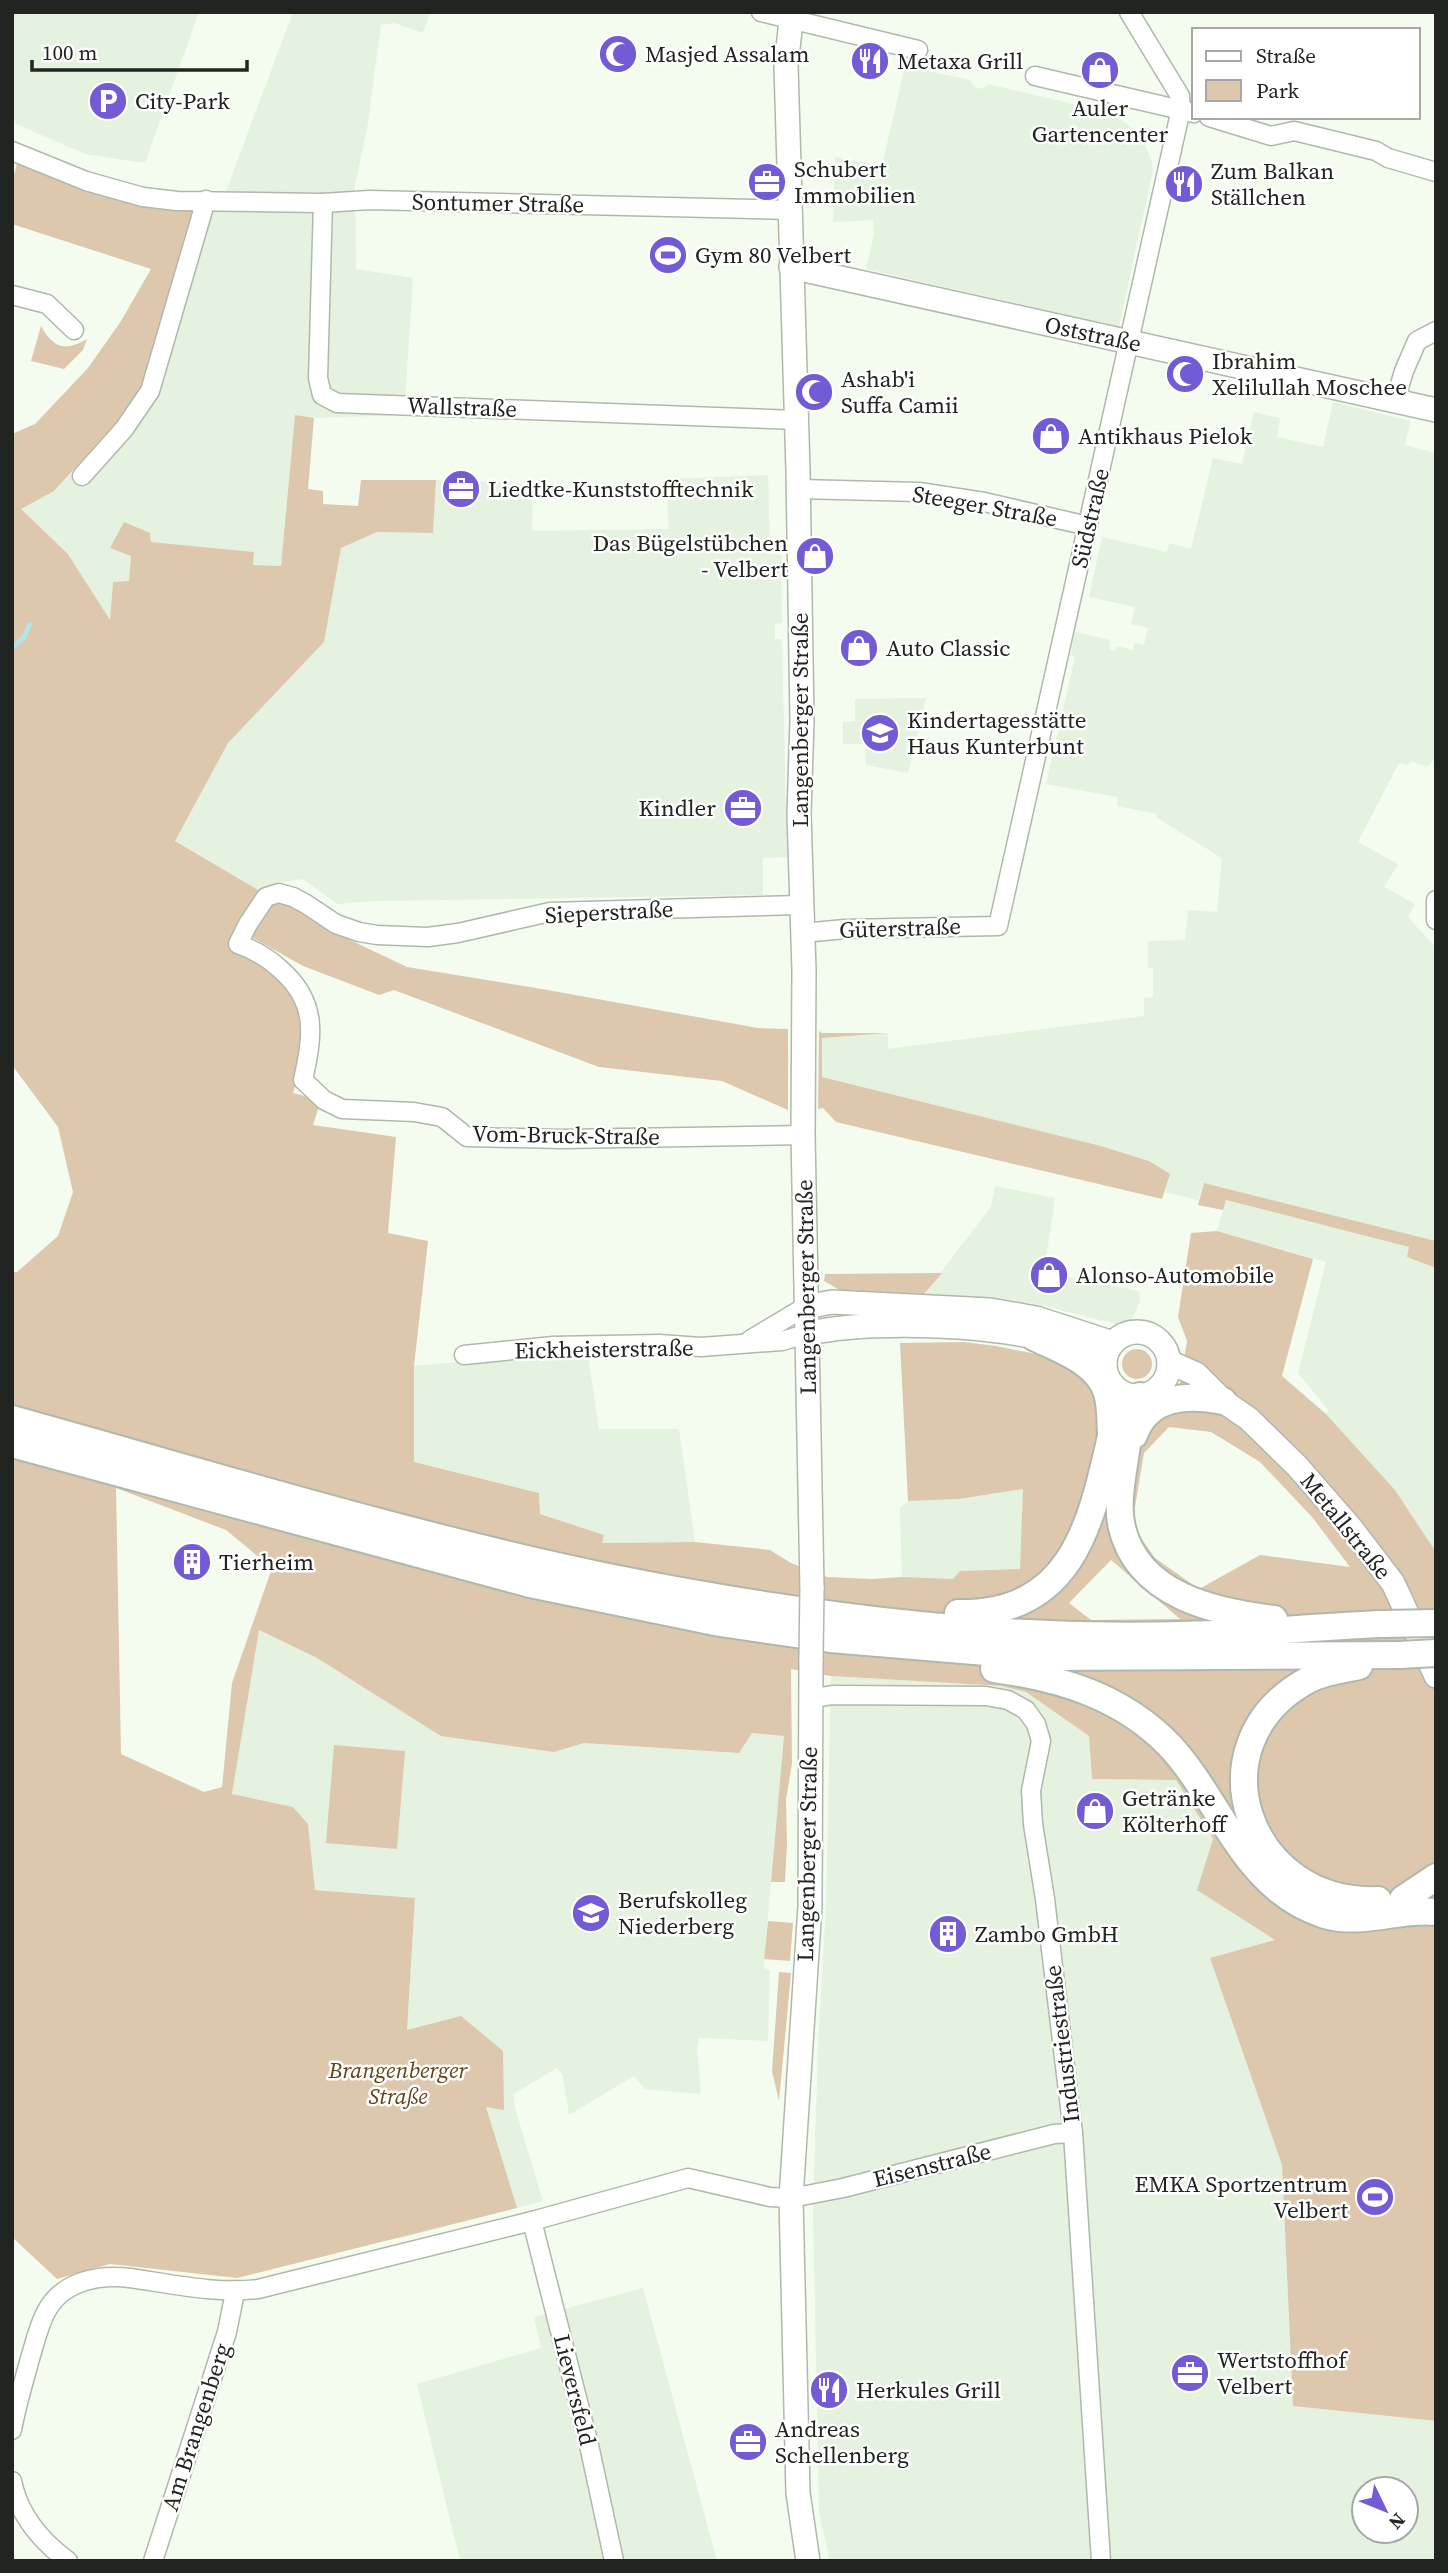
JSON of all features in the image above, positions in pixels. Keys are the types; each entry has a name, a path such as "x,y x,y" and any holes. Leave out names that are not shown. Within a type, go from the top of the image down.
{"highway":[{"path":"1034,1337 1086,1364 1098,1377 1107,1391 1111,1437"},
{"path":"924,1625 950,1613 986,1612 1015,1605 1057,1575 1078,1547 1087,1529 1111,1437 1141,1391"},
{"path":"1141,1391 1131,1418 1119,1506 1122,1529 1131,1550 1146,1570 1167,1588 1190,1602 1248,1616 1335,1626"},
{"path":"1124,1467 1137,1426 1153,1408 1169,1399 1188,1397 1198,1396 1223,1401"},
{"path":"13,1428 458,1542 607,1577 736,1600 924,1625 1048,1633 1215,1634 1436,1623"},
{"path":"13,1428 543,1587 720,1623 830,1639 955,1651 1087,1658 1436,1653"},
{"path":"955,1651 982,1668 1019,1673 1084,1688 1116,1704 1146,1724 1171,1748 1241,1851 1262,1875 1305,1907 1345,1918 1436,1912"},
{"path":"1399,1655 1357,1667 1325,1672 1309,1679 1280,1699 1258,1729 1251,1746 1245,1767 1247,1810 1263,1847 1291,1876 1324,1894 1344,1899 1403,1899 1436,1895"},
{"path":"1403,1899 1436,1877"}],"main road":[{"name":"Langenberger Straße","path":"790,14 786,66 797,420 802,721 799,814 803,933 803,1135 812,1588 810,1906 791,2197 798,2493 808,2561"},
{"name":"Oststraße","path":"791,267 1436,410"},
{"path":"806,1307 832,1302 990,1310 1036,1318 1109,1351"},
{"path":"806,1334 832,1328 937,1326 1034,1337 1091,1352 1109,1351"},
{"path":"1135,1332 1158,1339 1166,1349 1169,1362 1168,1374 1141,1391 1108,1379 1109,1351 1123,1335 1135,1332"},
{"name":"Metallstraße","path":"1169,1362 1196,1374 1223,1401 1249,1419 1297,1465 1351,1528 1393,1583 1436,1676"},
{"name":"Metallstraße","path":"1141,1391 1175,1384 1188,1386 1223,1401"}],"street":[{"path":"761,12 790,14 821,28 918,50"},
{"path":"1129,12 1187,111"},
{"path":"1035,76 1187,111"},
{"name":"Südstraße","path":"998,926 1129,341 1187,111"},
{"path":"1216,119 1271,136 1294,131 1376,151 1388,158 1436,172"},
{"name":"Sontumer Straße","path":"12,151 86,181 144,197 177,201 369,200 791,210"},
{"path":"82,476 124,429 150,391 206,200"},
{"name":"Wallstraße","path":"323,202 318,378 322,396 337,402 797,420"},
{"path":"12,295 47,304 74,330"},
{"path":"1395,401 1404,371 1418,341 1436,331"},
{"name":"Steeger Straße","path":"798,489 919,492 984,502 1088,526"},
{"name":"Sieperstraße","path":"303,1080 310,1046 310,1023 308,1007 300,989 256,950 238,944 240,936 266,897 279,893 293,897 336,925 377,935 428,937 458,933 550,912 582,909 801,905"},
{"path":"1436,900 1436,920"},
{"name":"Güterstraße","path":"803,933 845,929 998,926"},
{"name":"Vom-Bruck-Straße","path":"303,1080 324,1100 342,1109 414,1112 442,1117 467,1137 562,1139 803,1135"},
{"name":"Eickheisterstraße","path":"744,1344 806,1307"},
{"name":"Eickheisterstraße","path":"464,1354 553,1346 659,1344 701,1347 782,1341 806,1334"},
{"name":"Industriestraße","path":"810,1699 832,1695 986,1696 1008,1700 1026,1710 1036,1724 1041,1741 1031,1791 1033,1824 1045,1899 1073,2133 1101,2561"},
{"name":"Eisenstraße","path":"791,2197 843,2188 1054,2134 1073,2133"},
{"path":"12,2430 17,2392 47,2309 66,2291 85,2281 105,2277 235,2292 279,2285 532,2221 688,2178 770,2197 791,2197"},
{"name":"Lieversfeld","path":"532,2221 589,2445 614,2561"},
{"name":"Am Brangenberg","path":"153,2561 227,2332 235,2292"},
{"path":"12,2481 20,2507 33,2527 46,2545 68,2561"}],"shaded area":[{"name":"City-Park","path":"12,12 199,12 145,163 85,154 12,122"},
{"path":"293,12 430,12 423,33 394,23 381,25 367,129 355,185 356,269 413,278 404,415 314,418 295,416 281,566 252,565 254,552 150,542 131,556 129,582 113,582 110,621 68,554 20,509 54,491 144,392 198,207 220,207"},
{"path":"905,66 970,80 974,87 982,89 988,84 1098,110 1115,115 1140,134 1151,158 1153,170 1119,327 866,269 874,234 873,220 833,222 835,157 882,166"},
{"path":"1333,402 1411,421 1405,445 1436,453 1436,757 1427,767 1411,761 1408,765 1399,763 1358,842 1398,864 1384,887 1415,904 1408,917 1436,948 1436,1241 1204,1183 1198,1200 1165,1192 1169,1174 1149,1161 1101,1146 822,1077 822,1037 888,1033 888,1049 1144,1016 1144,998 1153,997 1153,968 1148,968 1148,941 1185,940 1188,910 1217,912 1222,858 1157,818 1157,814 1117,806 1117,797 1046,784 1075,657 1070,655 1075,632 1110,640 1109,649 1115,651 1117,646 1133,650 1134,643 1144,645 1148,628 1131,624 1135,607 1089,597 1102,537 1167,552 1169,543 1191,549 1213,458 1242,464 1254,412 1280,418 1277,437 1323,447"},
{"path":"768,475 770,554 781,554 782,623 775,624 775,639 782,639 787,857 763,858 763,895 375,901 337,904 303,879 283,882 260,891 174,840 228,743 324,642 341,548 377,532 433,533 436,480 533,484 532,531 669,529 666,479"},
{"name":"Kindertagesstätte Haus Kunterbunt","path":"926,698 908,773 866,765 865,744 843,744 843,722 855,721 855,699"},
{"path":"995,1186 1055,1198 1045,1265 1060,1275 1139,1291 1140,1301 1128,1327 1032,1303 924,1294 991,1207"},
{"path":"1226,1200 1410,1247 1436,1268 1436,1552 1395,1490 1326,1414 1329,1411 1298,1373 1326,1262 1217,1231"},
{"path":"587,1351 599,1429 679,1429 695,1542 602,1543 604,1535 540,1514 539,1493 414,1462 414,1366"},
{"path":"1024,1489 1020,1569 961,1571 953,1579 902,1577 900,1508 908,1501 959,1499"},
{"name":"Berufskolleg Niederberg","path":"258,1630 317,1658 554,1752 584,1743 739,1753 751,1733 784,1736 764,1959 764,1968 770,1971 768,2041 699,2038 697,2049 701,2094 645,2089 634,2076 569,2115 563,2076 557,2068 513,2094 543,2201 398,2239 415,1898 315,1890 308,1824 293,1807 232,1794"},
{"path":"831,1676 1001,1686 1026,1692 1089,1736 1092,1779 1176,1780 1276,1941 1210,1958 1282,2165 1293,2406 1436,2421 1436,2561 830,2561 819,2512 813,2207 826,1903"},
{"path":"643,2288 717,2561 460,2561 417,2384 541,2348 534,2317"}],"green space":[{"name":"Brangenberger Straße","path":"18,160 198,207 144,392 54,491 21,509 68,554 110,620 113,582 129,581 131,556 110,548 124,522 150,533 151,542 254,552 253,565 281,566 295,415 314,418 308,489 323,491 323,504 358,506 361,480 436,480 433,533 377,532 341,548 324,642 228,743 175,841 260,891 286,899 329,930 407,967 758,1028 788,1029 788,1110 722,1081 599,1067 394,990 379,995 303,966 235,928 229,947 243,951 264,963 280,978 304,1009 298,1076 293,1093 312,1098 319,1106 313,1125 396,1137 388,1233 428,1241 414,1366 414,1462 539,1493 540,1514 604,1535 602,1543 695,1542 770,1550 791,1563 827,1577 953,1579 960,1571 1020,1569 1023,1489 959,1499 908,1501 900,1343 964,1342 1066,1360 1087,1379 1100,1403 1176,1407 1187,1341 1178,1317 1191,1233 1217,1231 1313,1259 1282,1376 1326,1414 1395,1490 1436,1552 1436,2421 1293,2406 1282,2165 1210,1958 1275,1940 1197,1890 1213,1839 1176,1780 1092,1779 1089,1736 1026,1692 1001,1686 831,1676 791,1669 792,1763 786,1800 785,1882 771,1882 784,1736 752,1733 739,1753 584,1743 554,1752 441,1736 317,1658 259,1630 232,1794 293,1807 308,1824 315,1890 415,1898 407,2030 461,2016 503,2051 504,2110 486,2107 517,2208 237,2278 110,2264 57,2279 12,2237 12,1272 17,1272 58,1236 73,1192 58,1127 12,1065 12,434 35,424 88,368 121,321 151,269 12,224 12,182","holes":["1169,1427 1211,1432 1260,1462 1312,1517 1350,1567 1260,1555 1199,1589 1155,1558 1132,1525 1144,1453","116,1488 226,1530 272,1568 232,1683 222,1787 204,1792 121,1754","1111,1560 1180,1619 1091,1620 1069,1603"]},
{"path":"41,326 50,339 60,346 72,346 87,339 83,350 64,369 31,361"},
{"path":"819,1031 888,1033 822,1038 822,1077 1101,1146 1149,1161 1170,1174 1162,1199 836,1122 823,1108 818,1109"},
{"path":"1204,1183 1436,1241 1436,1268 1407,1257 1409,1247 1226,1200 1223,1210 1198,1205"},
{"path":"942,1273 924,1294 843,1292 824,1281 825,1274"},
{"path":"1137,1349 1143,1350 1151,1358 1151,1370 1143,1378 1137,1379 1131,1378 1123,1370 1122,1364 1123,1358 1131,1350"},
{"path":"334,1745 405,1751 397,1849 326,1843"},
{"path":"768,1921 793,1923 790,1961 764,1959"},
{"path":"779,1972 791,1973 779,2101 772,2071"}],"waterway":[{"path":"12,648 24,637 30,624"}],"place":[{"name":"Masjed Assalam","path":"618,54"},
{"name":"Metaxa Grill","path":"870,61"},
{"name":"Auler Gartencenter","path":"1100,70"},
{"name":"City-Park","path":"108,101"},
{"name":"Schubert Immobilien","path":"767,182"},
{"name":"Zum Balkan Ställchen","path":"1184,184"},
{"name":"Gym 80 Velbert","path":"668,255"},
{"name":"Ibrahim Xelilullah Moschee","path":"1185,374"},
{"name":"Ashab'i Suffa Camii","path":"814,392"},
{"name":"Antikhaus Pielok","path":"1051,436"},
{"name":"Liedtke-Kunststofftechnik","path":"461,489"},
{"name":"Das Bügelstübchen - Velbert","path":"815,556"},
{"name":"Auto Classic","path":"859,648"},
{"name":"Kindertagesstätte Haus Kunterbunt","path":"880,733"},
{"name":"Kindler","path":"743,808"},
{"name":"Alonso-Automobile","path":"1049,1275"},
{"name":"Tierheim","path":"192,1562"},
{"name":"Getränke Költerhoff","path":"1095,1811"},
{"name":"Berufskolleg Niederberg","path":"591,1913"},
{"name":"Zambo GmbH","path":"948,1934"},
{"name":"EMKA Sportzentrum Velbert","path":"1375,2197"},
{"name":"Wertstoffhof Velbert","path":"1190,2373"},
{"name":"Herkules Grill","path":"829,2390"},
{"name":"Andreas Schellenberg","path":"748,2442"}]}
